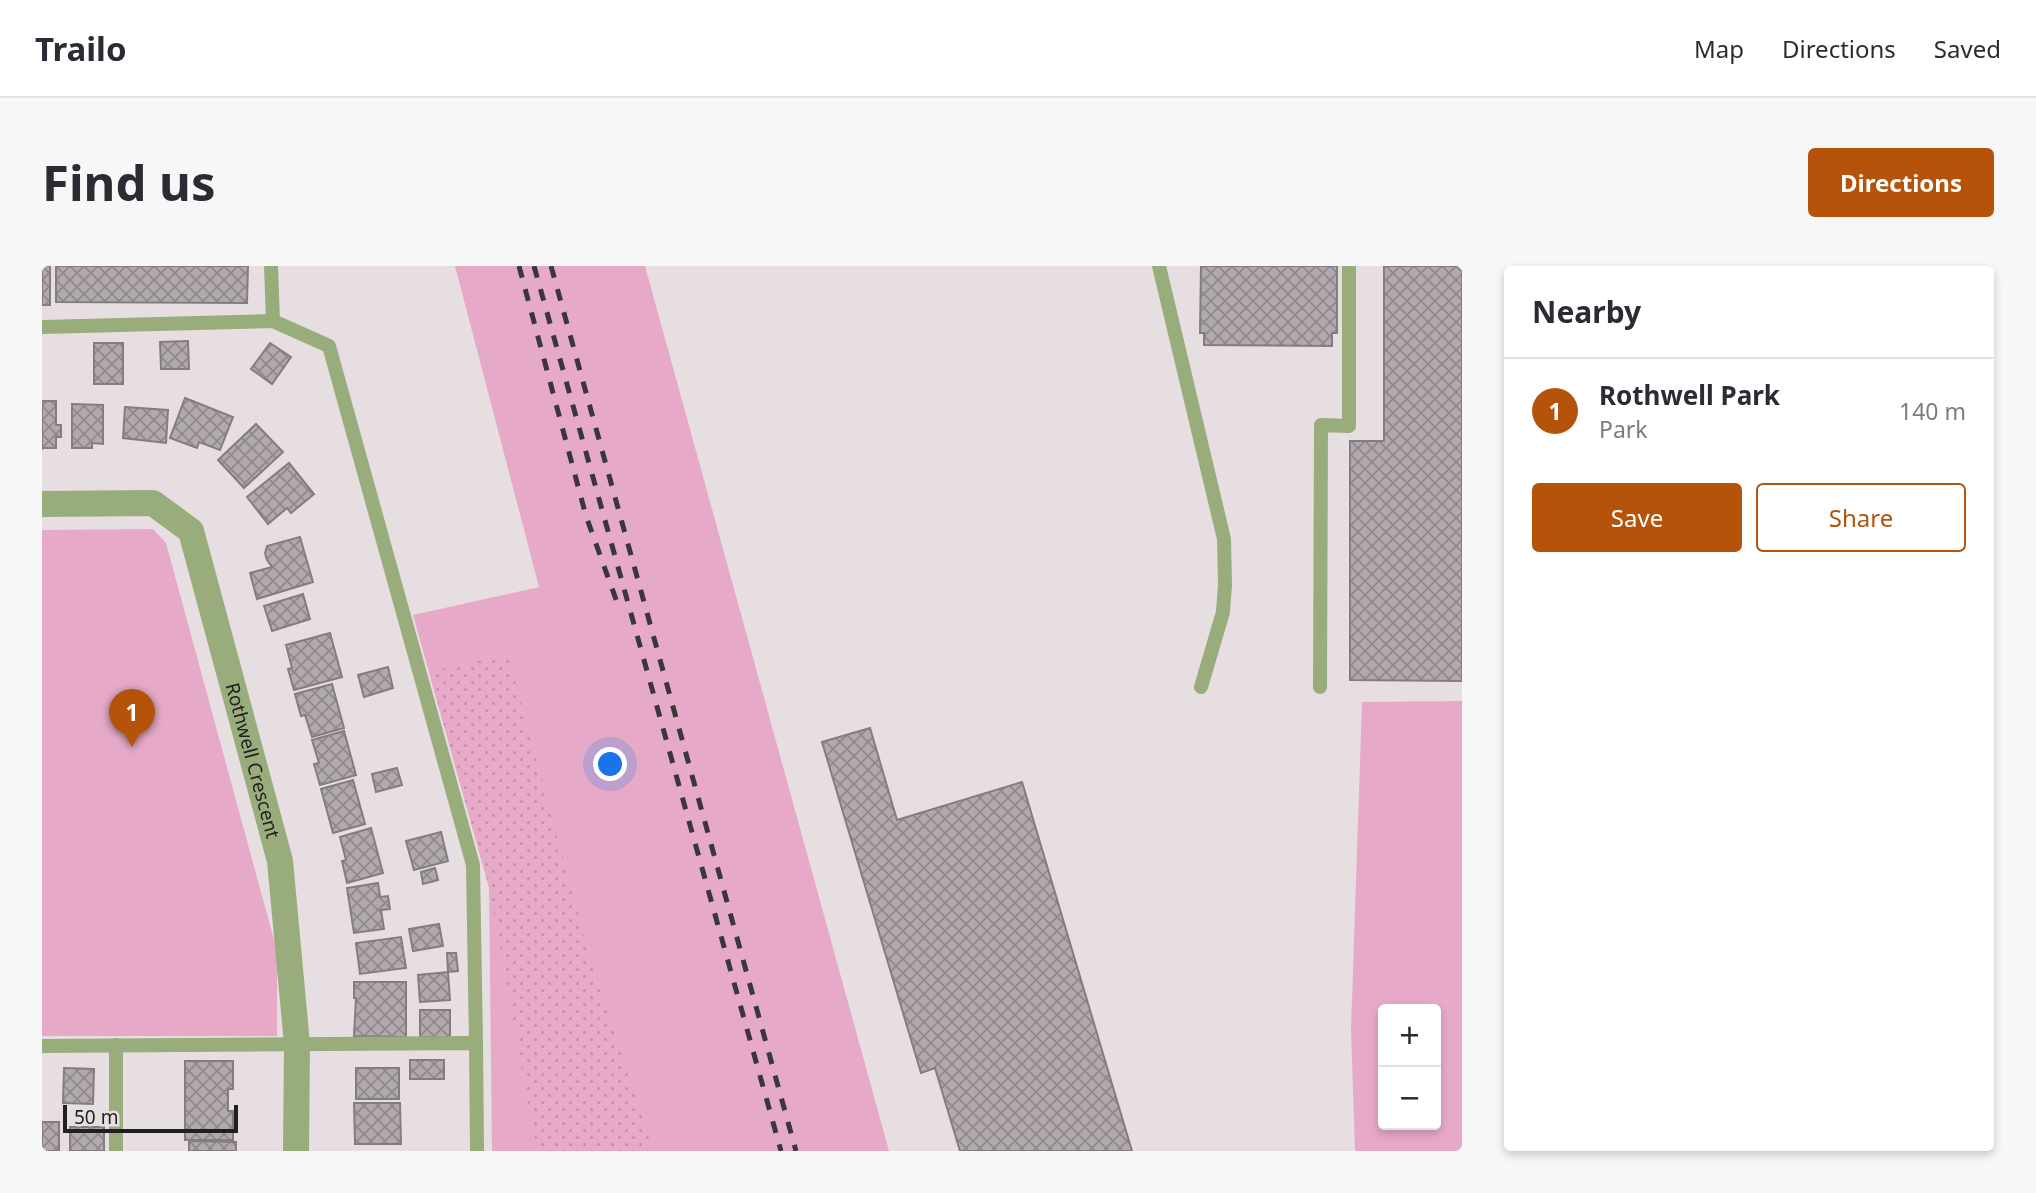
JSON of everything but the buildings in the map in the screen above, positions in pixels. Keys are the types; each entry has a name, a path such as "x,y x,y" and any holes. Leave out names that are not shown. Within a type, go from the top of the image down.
{"street":[{"name":"Rothwell Crescent","path":"42,504 153,503 191,531 280,860 297,1044 296,1151"}],"lane":[{"path":"271,266 273,321"},
{"path":"1160,266 1224,539 1223,612 1201,687"},
{"path":"1320,687 1321,425 1349,426 1349,266"},
{"path":"42,327 273,321 329,346 472,865 477,1151"},
{"path":"42,1046 476,1043"},
{"path":"116,1045 116,1151"}],"shaded area":[{"path":"455,266 645,266 889,1151 492,1151 489,887 413,615 539,587"},
{"path":"153,529 166,543 277,951 277,1036 42,1036 42,530"},
{"path":"508,654 584,935 653,1151 537,1151 489,887 429,672"},
{"path":"1462,701 1462,1151 1355,1151 1351,1030 1362,702"}],"railway":[{"path":"519,266 586,516 618,605"},
{"path":"534,266 781,1151"},
{"path":"551,266 796,1151"}],"place":[{"name":"Rothwell Park","path":"132,747"}]}
